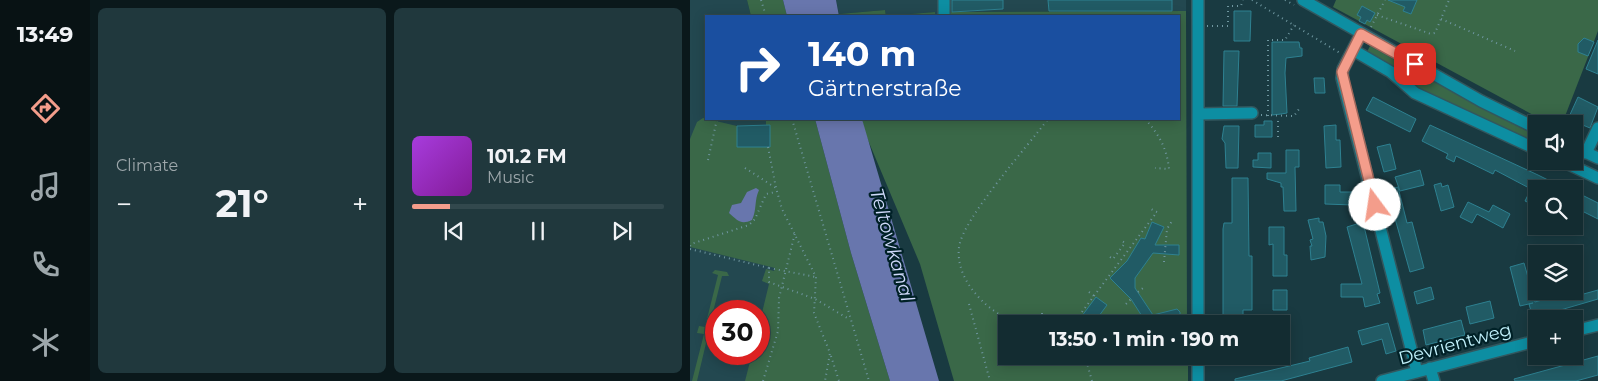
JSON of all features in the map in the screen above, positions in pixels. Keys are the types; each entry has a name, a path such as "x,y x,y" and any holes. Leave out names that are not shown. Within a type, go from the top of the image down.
{"street":[{"path":"944,0 944,15"},
{"path":"1198,0 1198,315"},
{"path":"1304,0 1322,5 1361,34 1481,101 1528,124"},
{"path":"1361,34 1349,52 1342,78 1417,372"},
{"path":"1349,52 1391,72 1415,94 1528,145"},
{"path":"1198,114 1252,113"},
{"path":"1586,153 1598,128"},
{"path":"1583,152 1598,158"},
{"path":"1581,170 1598,178"},
{"path":"1583,328 1598,324"},
{"name":"Devrientweg","path":"1382,381 1528,343"},
{"path":"1198,365 1198,381"},
{"path":"1430,368 1434,381"}],"path":[{"path":"761,0 766,15"},
{"path":"1210,26 1228,26 1228,6 1241,6 1243,0"},
{"path":"1252,0 1294,26 1349,52"},
{"path":"1371,27 1385,0"},
{"path":"1378,15 1431,34 1435,33 1449,0"},
{"path":"1441,19 1515,51"},
{"path":"1268,116 1268,40 1285,40 1294,26"},
{"path":"1252,113 1278,117 1294,116 1300,109"},
{"path":"1278,117 1278,137"},
{"path":"708,160 717,120"},
{"path":"792,120 849,319 869,381"},
{"path":"1002,315 979,298 963,276 959,246 968,223 1047,120"},
{"path":"1146,120 1158,134 1167,156 1168,169 1155,168"},
{"path":"768,147 776,190 782,209 816,277 814,313 839,381"},
{"path":"746,168 776,190"},
{"path":"776,190 766,194 755,219 749,225 691,244 690,248 786,272 816,277"},
{"path":"1080,315 1157,212 1152,209"},
{"path":"1164,262 1167,229 1172,221"},
{"path":"763,381 778,331 779,298 795,232"},
{"path":"1110,257 1112,259 1125,243 1122,241"},
{"path":"1118,251 1124,256"},
{"path":"769,268 769,282 815,299 849,319"},
{"path":"1138,292 1143,288"},
{"path":"1089,292 1094,296"},
{"path":"1126,304 1131,298"},
{"path":"969,304 990,381"},
{"path":"825,381 830,353"},
{"path":"1088,365 1092,381"}],"shaded area":[{"path":"690,0 747,0 751,15 705,15 705,120 779,120 863,381 690,381"},
{"path":"836,0 1186,0 1186,11 952,12 951,15 935,15 935,12 886,15 885,10 839,14"}],"green space":[{"path":"747,0 783,0 787,15 751,15"},
{"path":"1336,0 1598,0 1598,31 1565,115 1533,115 1333,7"},
{"path":"885,10 886,15 839,15"},
{"path":"1186,11 1187,315 998,315 998,365 1188,365 1188,381 954,381 920,264 865,133 862,120 1180,120 1180,15 951,15 951,12"},
{"path":"935,12 935,15 898,15"},
{"path":"1371,44 1528,129 1528,141 1414,88 1367,52"},
{"path":"703,118 737,126 738,147 770,147 770,126 766,126 766,120 815,120 851,253 890,381 745,381 749,365 770,365 770,300 765,300 769,284 762,281 766,269 774,271 775,268 690,247 690,139 697,122"},
{"path":"715,270 727,272 729,276 722,276 716,300 712,300 718,275 712,273"},
{"path":"699,326 705,327 705,348 697,381 692,381 704,334 697,333"}],"water":[{"path":"783,0 836,0 839,15 787,15"},
{"name":"Teltowkanal","path":"815,120 862,120 939,381 890,381 851,253"},
{"path":"756,188 759,190 752,220 740,221 729,213 732,205 741,203 747,192"}],"building":[{"path":"952,0 1003,0 1003,9 952,12"},
{"path":"1048,0 1172,0 1172,11 1049,11"},
{"path":"1388,0 1417,0 1411,14 1403,11 1405,7"},
{"path":"1362,6 1375,13 1370,22 1367,20 1365,24 1359,21 1361,17 1357,15"},
{"path":"1234,11 1251,11 1250,41 1234,41"},
{"path":"1584,38 1594,42 1588,56 1578,52 1578,44"},
{"path":"1598,40 1598,74 1586,69"},
{"path":"1272,42 1299,42 1300,48 1302,48 1302,56 1286,58 1287,113 1272,115"},
{"path":"1224,51 1239,51 1237,106 1223,106"},
{"path":"1314,78 1324,78 1325,93 1315,93"},
{"path":"1373,97 1416,119 1410,132 1366,110"},
{"path":"1578,97 1598,107 1590,128 1583,125 1583,115 1570,115"},
{"path":"1264,121 1272,121 1272,137 1255,137 1255,125 1264,125"},
{"path":"770,125 770,147 737,147 737,126"},
{"path":"1336,125 1336,140 1340,140 1341,167 1326,168 1324,126"},
{"path":"1430,125 1548,180 1528,180 1528,187 1495,170 1493,174 1456,156 1454,162 1446,158 1448,154 1422,141"},
{"path":"1224,126 1239,126 1238,168 1226,168 1225,143 1222,139"},
{"path":"1390,144 1396,169 1384,172 1377,147"},
{"path":"1286,150 1299,150 1299,167 1295,167 1296,211 1284,211 1283,187 1281,187 1281,183 1267,179 1267,173 1286,173"},
{"path":"1258,153 1271,153 1271,168 1253,167 1253,160 1258,160"},
{"path":"1420,170 1424,185 1400,191 1395,177"},
{"path":"1232,178 1248,178 1249,256 1252,256 1252,310 1243,310 1243,315 1223,315 1223,229 1224,223 1232,223"},
{"path":"1441,183 1442,187 1448,185 1454,207 1441,211 1434,185"},
{"path":"1325,185 1340,185 1340,192 1353,192 1353,205 1325,204"},
{"path":"1398,187 1407,223 1412,222 1424,268 1410,272 1387,190"},
{"path":"1583,196 1598,203 1598,219 1583,212"},
{"path":"1468,202 1489,212 1493,205 1510,214 1503,228 1477,214 1472,223 1460,217"},
{"path":"1319,218 1319,222 1323,222 1326,236 1325,257 1311,260 1310,246 1312,246 1310,240 1313,239 1308,220"},
{"path":"1152,222 1164,227 1155,245 1179,245 1179,255 1153,253 1135,278 1135,288 1153,315 1141,315 1131,299 1110,278 1127,261 1141,238 1145,239"},
{"path":"1363,222 1380,293 1377,294 1380,303 1365,307 1363,297 1341,297 1341,284 1362,284 1347,227"},
{"path":"1269,227 1284,227 1284,255 1287,255 1287,276 1273,276 1273,244 1269,245"},
{"path":"1524,263 1528,277 1528,300 1534,300 1535,302 1542,300 1583,300 1583,294 1598,290 1598,299 1560,310 1531,310 1529,304 1533,303 1520,306 1510,267"},
{"path":"1431,287 1434,299 1417,304 1414,292"},
{"path":"1273,290 1287,290 1287,310 1273,310"},
{"path":"1096,297 1107,305 1100,315 1083,315"},
{"path":"1490,301 1494,318 1470,324 1466,307"},
{"path":"1177,309 1180,315 1153,315"},
{"path":"1461,320 1465,335 1426,345 1423,330"},
{"path":"1388,323 1396,351 1386,354 1382,339 1362,345 1358,331"},
{"path":"1348,347 1352,362 1281,381 1235,381 1235,379 1310,361 1309,358"},
{"path":"1598,356 1598,375 1576,381 1515,381 1514,379 1565,365 1583,365 1583,360"}],"route":[{"path":"1375,205 1342,72 1361,34 1415,64"}]}
